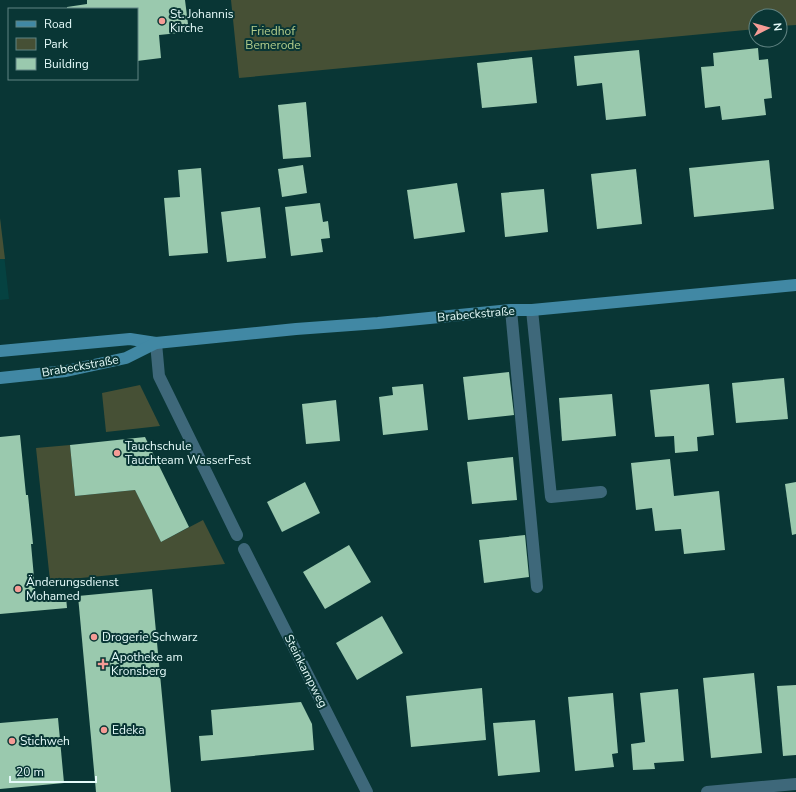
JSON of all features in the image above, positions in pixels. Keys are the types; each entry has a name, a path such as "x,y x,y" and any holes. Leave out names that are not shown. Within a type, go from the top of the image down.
{"main road":[{"name":"Brabeckstraße","path":"0,350 130,339 156,343 296,329 378,323 511,310 532,310 796,285"},
{"name":"Brabeckstraße","path":"0,378 66,371 126,358 156,343"}],"street":[{"path":"511,310 537,587"},
{"path":"532,310 551,497 601,492"},
{"path":"156,343 159,376 237,535"},
{"name":"Steinkampweg","path":"244,549 367,792"},
{"path":"707,792 796,784"}],"shaded area":[{"path":"0,218 9,299 0,300"}],"green space":[{"name":"Friedhof Bemerode","path":"231,0 796,0 796,25 788,26 788,8 748,8 748,30 239,78"},
{"path":"0,218 5,259 0,259"},
{"path":"140,385 160,426 106,432 102,393"},
{"path":"70,445 75,496 135,490 161,542 203,520 225,564 50,581 36,448"}],"building":[{"name":"St. Johannis Kirche","path":"87,0 185,0 189,32 159,35 161,58 138,61 138,8 67,8 87,4"},
{"path":"758,48 759,60 768,59 772,98 764,99 766,115 722,120 720,106 705,108 701,67 714,66 713,53"},
{"path":"639,50 646,116 606,120 602,83 577,86 574,56"},
{"path":"532,57 537,103 482,108 477,63"},
{"path":"306,102 311,157 283,159 278,105"},
{"path":"769,160 774,209 694,217 689,168"},
{"path":"303,165 307,193 282,197 278,169"},
{"path":"201,168 208,253 169,256 164,198 180,197 178,170"},
{"path":"636,169 642,224 597,229 591,174"},
{"path":"457,183 465,232 414,239 407,190"},
{"path":"544,189 548,232 505,237 501,193"},
{"path":"320,203 323,222 328,221 330,238 321,239 323,252 291,256 285,207"},
{"path":"260,207 266,258 227,262 221,212"},
{"path":"509,372 514,415 468,420 463,377"},
{"path":"784,378 788,419 736,423 732,383"},
{"path":"423,384 428,430 383,435 379,397 393,395 392,387"},
{"path":"709,384 714,435 697,437 698,451 675,453 674,436 655,437 650,390"},
{"path":"612,394 616,436 562,441 559,398"},
{"path":"336,400 340,441 306,444 302,404"},
{"path":"20,435 33,544 31,544 36,600 66,597 67,608 0,614 0,437"},
{"path":"145,437 189,527 161,542 135,490 75,496 70,445"},
{"path":"513,457 517,500 472,504 467,462"},
{"path":"670,459 674,496 719,491 725,550 684,554 681,529 655,531 652,508 636,510 631,463"},
{"path":"305,482 320,513 282,532 267,502"},
{"path":"796,482 796,534 792,535 785,484"},
{"path":"525,535 529,577 484,583 479,540"},
{"path":"349,545 371,582 325,609 303,572"},
{"path":"152,589 171,792 96,792 78,596"},
{"path":"382,616 403,653 357,680 336,643"},
{"path":"754,673 762,753 711,758 703,678"},
{"path":"796,685 796,755 783,756 777,686"},
{"path":"482,688 486,740 411,747 406,696"},
{"path":"678,689 684,761 654,763 655,769 633,770 631,744 645,742 640,693"},
{"path":"613,693 618,753 612,754 614,767 575,771 568,697"},
{"path":"301,702 312,724 314,750 201,761 199,736 213,735 211,710"},
{"path":"58,718 64,783 0,789 0,723"},
{"path":"535,720 540,772 498,776 493,723"}],"place":[{"name":"St. Johannis Kirche","path":"162,21"},
{"name":"Tauchschule Tauchteam WasserFest","path":"117,453"},
{"name":"Änderungsdienst Mohamed","path":"18,589"},
{"name":"Drogerie Schwarz","path":"94,637"},
{"name":"Apotheke am Kronsberg","path":"103,664"},
{"name":"Edeka","path":"104,730"},
{"name":"Stichweh","path":"12,741"}]}
